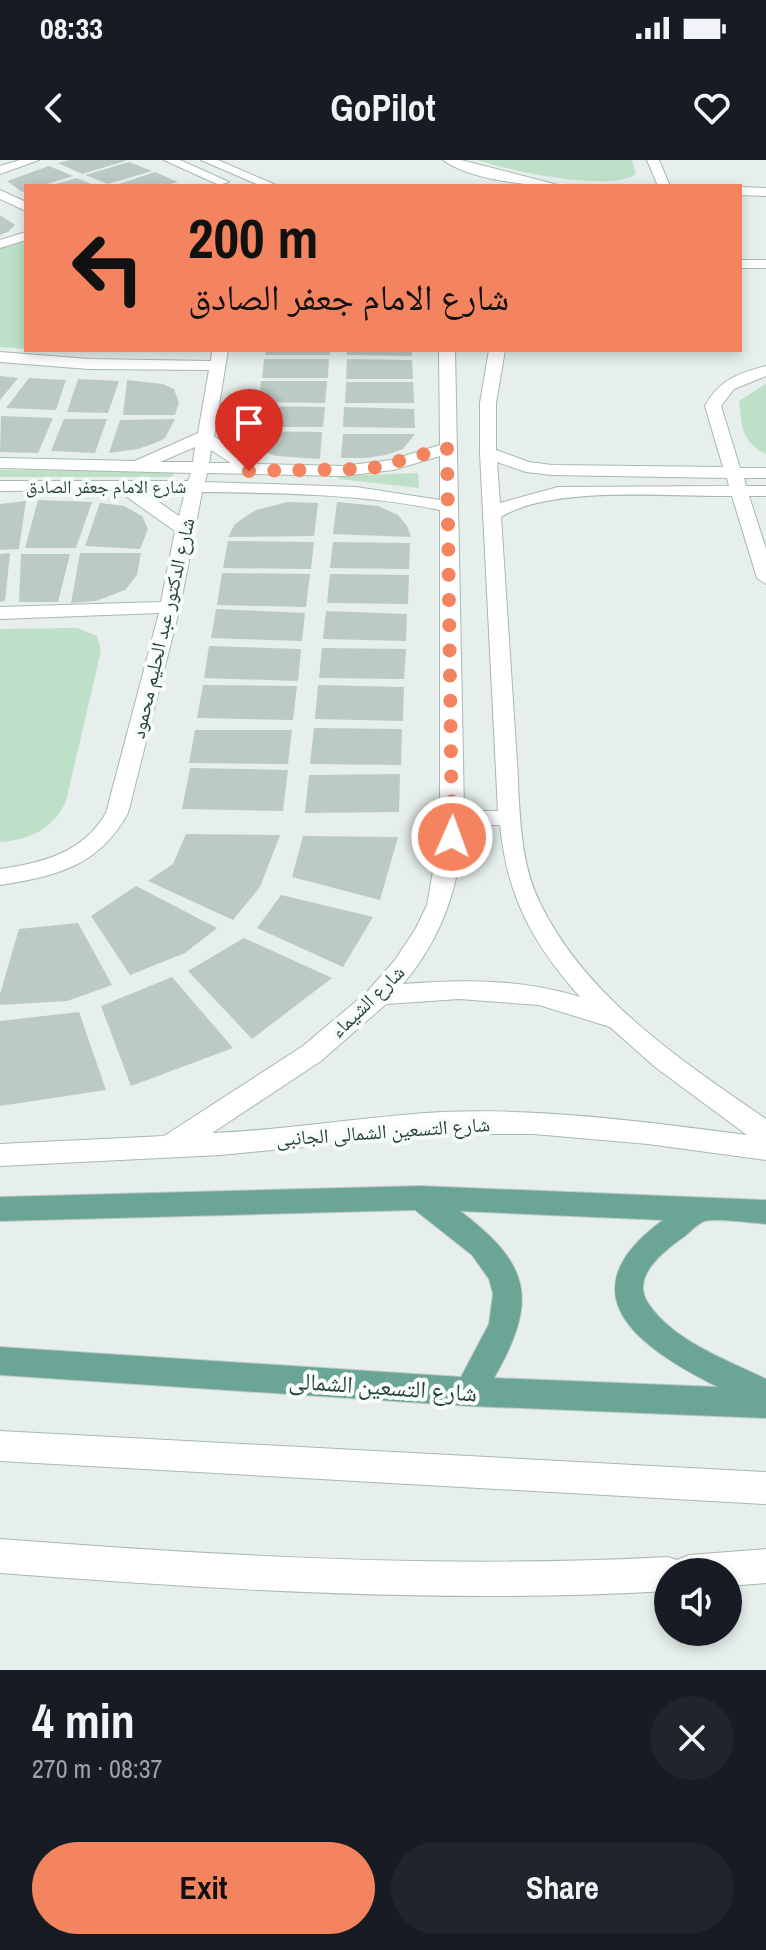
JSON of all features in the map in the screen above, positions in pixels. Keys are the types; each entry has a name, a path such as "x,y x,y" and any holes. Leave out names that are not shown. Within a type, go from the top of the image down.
{"main road":[{"path":"420,1198 497,1263 508,1287 507,1314 497,1342 469,1392"},
{"path":"0,1209 420,1198 766,1212"},
{"path":"701,1208 645,1252 630,1273 630,1298 642,1322 670,1345 766,1394"},
{"name":"شارع التسعين الشمالى","path":"0,1361 469,1392 766,1403"}],"street":[{"path":"0,170 33,160"},
{"path":"170,160 229,184"},
{"path":"207,160 267,184"},
{"path":"449,160 496,175 545,184"},
{"path":"653,160 663,184"},
{"path":"742,191 766,192"},
{"path":"0,194 24,206"},
{"path":"0,244 24,237"},
{"path":"742,264 766,264"},
{"path":"742,278 766,278"},
{"name":"شارع الشيماء","path":"170,1146 325,1042 379,995 407,962 428,929 444,882 453,818 447,352"},
{"path":"497,352 488,403 491,515 510,818 515,865 527,902 548,939 578,978 621,1021 719,1101 766,1134"},
{"path":"0,357 89,364 218,358"},
{"name":"شارع الدكتور عبد الحليم محمود","path":"0,877 34,873 68,861 109,833 117,813 170,607 184,529 198,478 218,358"},
{"path":"766,371 738,379 719,392 713,406 731,473 766,578"},
{"path":"184,529 143,498 122,475 204,436 228,455 261,471"},
{"name":"شارع الامام جعفر الصادق","path":"198,478 261,471 369,469 447,448"},
{"path":"488,453 503,460 552,470 766,473"},
{"name":"شارع الامام جعفر الصادق","path":"0,463 122,475 352,490 450,507"},
{"name":"شارع الامام جعفر الصادق","path":"0,486 122,475"},
{"path":"491,515 531,496 558,492 766,491"},
{"path":"0,613 170,607"},
{"path":"453,818 510,818"},
{"path":"379,995 458,989 496,990 541,996 621,1021"},
{"name":"شارع التسعين الشمالى الجانبى","path":"0,1155 170,1146 443,1123 534,1123 648,1133 766,1149"},
{"path":"0,1446 766,1488"},
{"path":"0,1556 375,1580 511,1581 654,1575"},
{"path":"742,1568 766,1566"}],"green space":[{"path":"477,160 632,160 636,174 623,179 583,181 534,174"},
{"path":"24,240 24,349 0,347 0,247"},
{"path":"766,384 766,454 747,439 739,401"},
{"path":"0,470 175,471 172,477 0,477"},
{"path":"418,473 419,488 339,479 339,476"},
{"path":"77,628 97,636 101,651 66,801 47,826 31,836 0,842 0,629"}],"building":[{"path":"70,160 125,161 82,174 58,163"},
{"path":"129,162 152,171 108,184 85,175"},
{"path":"49,166 73,176 47,184 24,184 22,192 7,181"},
{"path":"155,172 178,182 170,184 119,184"},
{"path":"77,178 91,184 56,184"},
{"path":"0,215 15,225 0,235"},
{"path":"266,352 330,352 330,355 265,355"},
{"path":"347,352 412,352 412,356 347,355"},
{"path":"264,359 329,359 328,378 262,378"},
{"path":"347,359 412,360 413,379 346,379"},
{"path":"0,376 18,378 0,400"},
{"path":"29,378 66,380 56,410 6,408"},
{"path":"78,379 119,381 108,413 67,412"},
{"path":"127,380 163,384 174,389 179,403 175,415 123,415"},
{"path":"261,381 327,381 325,403 259,402"},
{"path":"346,382 413,382 414,403 345,403"},
{"path":"258,406 325,407 323,427 256,427"},
{"path":"344,407 414,409 415,428 343,427"},
{"path":"1,416 53,418 38,453 0,452"},
{"path":"64,419 107,419 95,453 51,451"},
{"path":"175,419 165,438 158,442 138,449 109,453 120,420"},
{"path":"255,431 322,432 320,459 276,456 259,450 253,444"},
{"path":"343,434 415,434 403,449 386,455 341,458"},
{"path":"38,500 92,502 76,548 25,548"},
{"path":"26,501 19,549 0,550 0,504"},
{"path":"288,502 318,503 314,536 228,537 235,524 256,510"},
{"path":"337,502 378,506 398,515 411,537 333,534"},
{"path":"100,503 124,506 142,516 148,529 140,549 85,546"},
{"path":"228,541 314,542 311,569 223,568"},
{"path":"333,542 410,543 409,569 330,568"},
{"path":"10,553 5,601 0,602 0,554"},
{"path":"80,553 141,553 137,575 125,590 96,601 71,603"},
{"path":"21,554 70,554 58,602 19,602"},
{"path":"222,573 310,574 306,607 217,605"},
{"path":"330,574 409,575 408,604 327,603"},
{"path":"216,609 305,613 302,641 211,638"},
{"path":"326,611 407,614 406,641 323,639"},
{"path":"209,646 301,649 298,681 204,678"},
{"path":"322,648 406,649 404,679 319,678"},
{"path":"203,685 297,686 293,720 197,718"},
{"path":"318,685 404,687 403,721 315,719"},
{"path":"314,728 402,729 401,765 310,764"},
{"path":"195,730 292,730 288,764 189,763"},
{"path":"190,768 288,770 283,811 182,809"},
{"path":"400,774 399,812 305,813 309,775"},
{"path":"186,834 280,835 260,887 233,920 148,881 173,864"},
{"path":"303,836 398,837 380,900 292,877"},
{"path":"136,886 217,928 185,953 130,975 91,916"},
{"path":"281,895 373,917 343,967 257,928"},
{"path":"78,923 112,985 67,1001 0,1005 0,994 19,929"},
{"path":"244,938 332,978 252,1039 188,971"},
{"path":"172,977 233,1048 131,1086 101,1006"},
{"path":"79,1012 106,1090 0,1106 0,1021"}],"route":[{"path":"249,471 369,469 447,448 452,837"}]}
